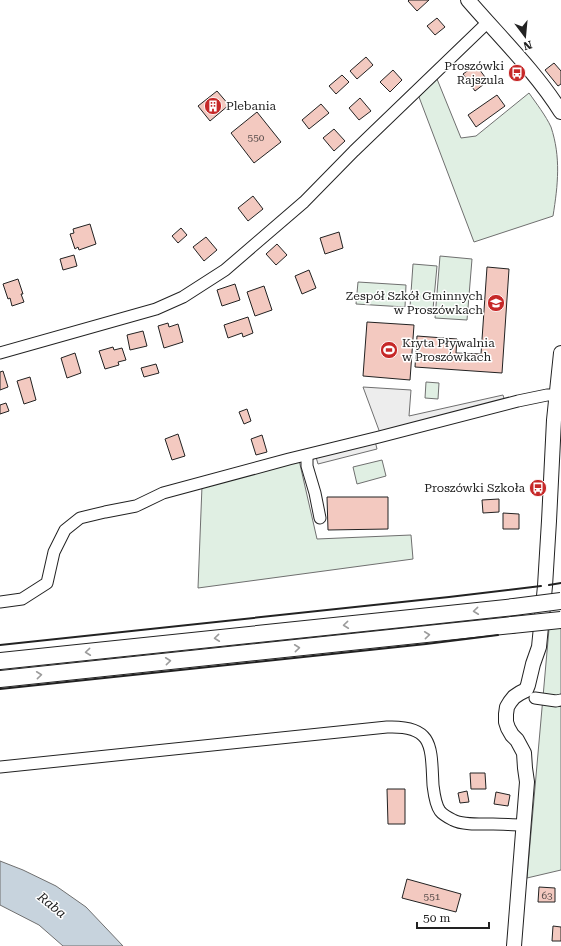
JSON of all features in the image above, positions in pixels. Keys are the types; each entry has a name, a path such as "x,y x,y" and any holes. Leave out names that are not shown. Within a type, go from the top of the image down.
{"highway":[{"path":"0,661 561,601"},
{"path":"0,679 561,620"}],"main road":[{"path":"468,0 532,73 553,99 561,112"},
{"path":"514,946 527,782 524,753 508,728 506,714 507,707 514,697 526,690 539,647 546,565 554,420 561,353"}],"street":[{"path":"0,353 156,309 183,297 225,270 304,202 354,151 488,22"},
{"path":"0,602 22,599 47,583 54,552 65,530 80,518 136,506 163,493 518,401 547,395 557,395"},
{"path":"303,457 315,493 320,518"},
{"path":"535,698 561,700"},
{"path":"0,767 400,726 414,730 422,735 428,743 431,753 434,792 437,805 441,812 454,821 469,824 523,825"}],"green space":[{"path":"437,79 461,138 476,136 529,93 549,123 554,138 558,171 553,216 474,242 419,97"},
{"path":"440,256 472,259 467,320 435,318"},
{"path":"413,264 437,266 433,309 410,307"},
{"path":"358,282 406,285 405,307 356,304"},
{"path":"426,382 439,383 438,399 425,398"},
{"path":"299,460 317,539 411,535 413,559 198,588 202,486"},
{"path":"382,460 386,476 357,484 353,467"},
{"path":"561,627 561,870 527,878 549,629"}],"shaded area":[{"path":"363,387 411,390 409,416 503,395 505,402 380,433"},
{"path":"375,441 377,449 318,464 316,457"}],"water":[{"name":"Raba","path":"0,861 56,886 86,907 123,946 63,946 39,925 0,905"}],"building":[{"path":"429,0 417,11 408,1"},
{"path":"437,18 445,27 435,35 427,26"},
{"path":"366,57 373,65 357,79 350,71"},
{"path":"554,63 561,71 561,84 558,86 545,70"},
{"path":"476,65 488,81 475,91 463,74"},
{"path":"393,70 402,80 390,92 380,82"},
{"path":"342,75 349,82 336,94 329,86"},
{"name":"Plebania","path":"217,91 229,105 210,121 198,106"},
{"path":"497,95 505,106 476,127 468,115"},
{"path":"360,98 371,111 359,120 349,108"},
{"path":"321,104 329,113 309,129 302,120"},
{"path":"257,112 281,142 254,163 231,133"},
{"path":"334,129 345,141 334,151 323,138"},
{"path":"253,196 263,209 248,221 238,208"},
{"path":"90,224 96,244 79,250 78,247 75,249 70,234 74,233 73,229"},
{"path":"181,228 187,235 178,243 172,236"},
{"path":"339,232 343,248 325,254 320,238"},
{"path":"206,237 217,250 204,261 193,247"},
{"path":"277,244 287,255 276,265 266,254"},
{"path":"74,255 77,266 63,270 60,259"},
{"name":"Zespół Szkół Gminnych w Proszówkach","path":"487,267 509,269 502,373 415,367 417,336 457,339 456,353 481,354"},
{"path":"309,270 316,288 302,294 295,276"},
{"path":"18,279 24,302 12,306 3,284"},
{"path":"235,284 240,300 222,306 217,290"},
{"path":"264,286 272,310 255,316 247,292"},
{"path":"248,317 253,333 243,337 242,333 228,338 224,325"},
{"name":"Kryta Pływalnia w Proszówkach","path":"367,322 414,325 410,380 363,376"},
{"path":"168,323 169,327 178,324 183,342 164,348 158,326"},
{"path":"143,331 147,346 130,350 127,335"},
{"path":"113,347 114,350 122,348 126,360 118,362 119,365 105,369 99,351"},
{"path":"75,353 81,373 67,378 61,358"},
{"path":"156,364 159,373 144,377 141,368"},
{"path":"3,371 8,387 0,390 0,372"},
{"path":"30,377 36,400 24,404 17,381"},
{"path":"6,403 9,411 0,414 0,405"},
{"path":"247,409 251,421 244,424 239,412"},
{"path":"178,434 185,456 172,460 165,439"},
{"path":"262,435 267,452 256,455 251,439"},
{"path":"327,497 388,497 388,529 328,530"},
{"path":"499,499 499,512 483,513 482,500"},
{"path":"503,513 519,514 519,529 503,529"},
{"path":"470,773 485,773 486,789 471,789"},
{"path":"387,789 405,789 405,824 388,824"},
{"path":"467,791 469,802 460,803 458,793"},
{"path":"496,792 510,795 508,806 494,804"},
{"path":"407,879 461,894 456,912 402,898"},
{"path":"539,887 555,888 555,902 538,902"},
{"path":"553,926 561,927 561,941 552,941"}],"wall":[{"path":"549,585 561,583"},
{"path":"0,645 541,586"},
{"path":"0,689 498,635"}],"place":[{"name":"Proszówki Rajszula","path":"517,73"},
{"name":"Plebania","path":"213,106"},
{"name":"Zespół Szkół Gminnych w Proszówkach","path":"496,303"},
{"name":"Kryta Pływalnia w Proszówkach","path":"389,350"},
{"name":"Proszówki Szkoła","path":"538,488"}]}
